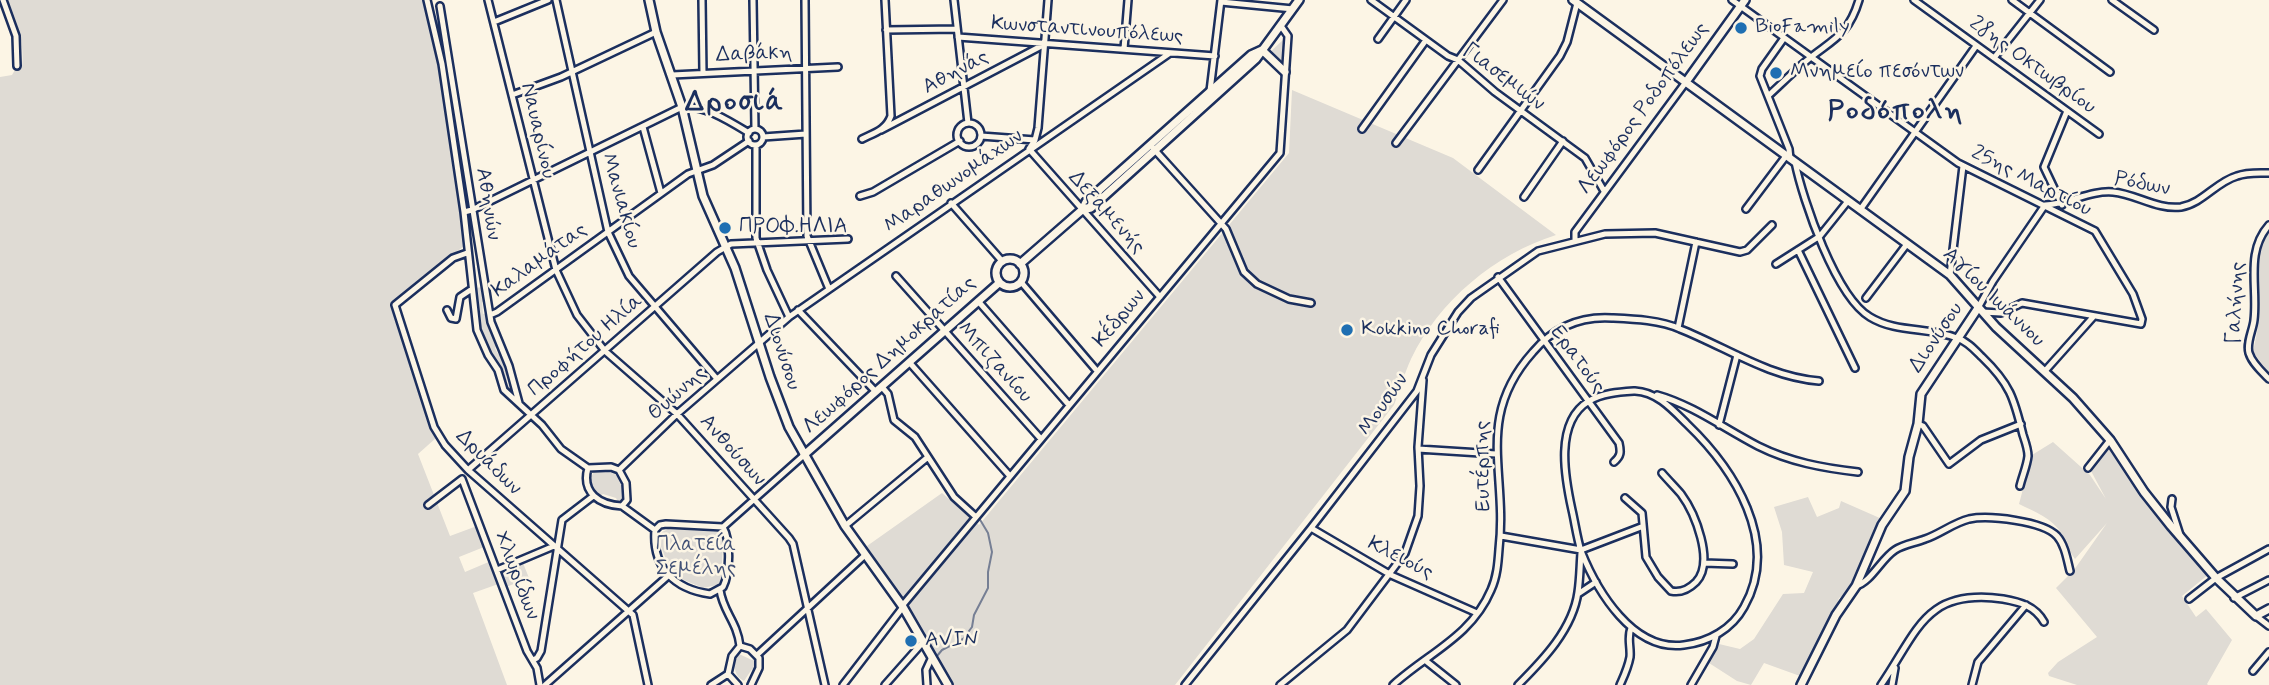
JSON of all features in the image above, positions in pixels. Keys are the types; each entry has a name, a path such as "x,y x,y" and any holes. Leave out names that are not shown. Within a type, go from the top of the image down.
{"street":[{"path":"3,0 16,36 17,66"},
{"name":"Αθηνών","path":"427,0 442,64 464,214 477,332 498,370 504,390 542,425 561,449 588,468"},
{"name":"Ναυαρίνου","path":"488,0 556,270"},
{"path":"494,22 548,0"},
{"name":"Μανιακίου","path":"555,0 608,232 629,276 717,379"},
{"name":"Διονύσου","path":"649,0 656,32 682,107 695,172 709,214 735,268 780,406 804,456 845,526 903,607 948,685"},
{"path":"702,0 704,73"},
{"path":"753,0 754,71 752,131 749,141 755,145"},
{"path":"805,0 808,242 829,289"},
{"path":"881,130 888,124 892,112 885,0"},
{"path":"954,0 968,123"},
{"path":"1029,149 1035,140 1048,0"},
{"path":"1124,49 1128,0"},
{"path":"1020,264 1082,210 1086,202 1256,60 1299,0"},
{"name":"Γιασεμιών","path":"1371,0 1458,60 1474,76 1585,158 1604,191"},
{"path":"1378,38 1406,0"},
{"path":"1396,143 1503,0"},
{"name":"25ης Μαρτίου","path":"1732,0 1743,3 1784,38 1963,166 2095,231 2143,319 2141,324 2094,316"},
{"path":"1768,96 1811,57 1837,39 1848,27 1859,0"},
{"name":"28ης Οκτωβρίου","path":"1913,0 2099,134"},
{"path":"2012,0 2110,72"},
{"path":"1994,58 2040,0"},
{"path":"2112,0 2154,30"},
{"path":"1208,102 1221,1 1293,9"},
{"path":"1478,170 1560,56 1567,41 1575,2"},
{"name":"Αγίου Ιωάννου","path":"1575,2 1950,275 1980,310 2073,398 2110,440 2144,492 2216,579 2234,598 2269,626"},
{"name":"Λεωφόρος Ροδοπόλεως","path":"1575,240 1575,232 1604,191 1743,3"},
{"name":"Αθηνών","path":"439,6 490,315 519,403"},
{"name":"Κέδρων","path":"843,685 1009,475 1280,153 1287,36 1281,26"},
{"path":"886,30 957,29"},
{"path":"512,94 571,72 656,32"},
{"name":"Κωνσταντινουπόλεως","path":"958,37 1214,56"},
{"path":"1784,38 1761,72 1806,204 1840,284 1852,302 1869,317 1901,328 1937,332 1958,338 1976,351 2005,381 2021,424 2028,454 2020,486"},
{"path":"1362,129 1426,40"},
{"name":"Αθηνάς","path":"862,139 1045,44"},
{"path":"1860,210 1976,46"},
{"path":"1262,50 1285,72"},
{"path":"1152,148 1251,55 1262,50"},
{"name":"Μαραθωνομάχων","path":"759,342 789,317 951,203 1170,53"},
{"name":"Δαβάκη","path":"672,75 838,68"},
{"path":"464,214 682,107 694,107 752,131 761,132 763,137"},
{"path":"2063,205 2044,167 2067,111"},
{"path":"960,141 971,146 978,142 981,136 978,127 968,123"},
{"path":"960,141 958,130 968,123"},
{"path":"643,127 661,193"},
{"path":"763,137 806,134"},
{"path":"981,136 1035,140"},
{"path":"755,145 760,143 763,137"},
{"name":"Καλαμάτας","path":"490,315 688,174 713,165 749,141"},
{"path":"860,196 873,192 960,141"},
{"path":"1524,197 1563,141"},
{"path":"755,145 757,244 789,317"},
{"path":"1152,148 1231,235 1244,272 1257,284 1289,299 1311,303"},
{"name":"Δεξαμενής","path":"1029,149 1160,297"},
{"path":"1746,209 1790,159"},
{"path":"1950,275 1963,166"},
{"name":"Ρόδων","path":"2045,205 2063,205 2093,195 2113,192 2147,203 2183,206 2197,201 2238,175 2269,173"},
{"path":"1776,264 1820,236 1848,201"},
{"path":"951,203 1002,261"},
{"name":"Διονύσου","path":"1801,685 1836,615 1856,586 1879,532 1905,491 1921,394 1980,310 1993,281 2045,205"},
{"name":"Μουσών","path":"1185,685 1420,392 1431,355 1458,312 1471,298 1538,251 1575,240 1605,234 1655,233 1740,252 1747,250 1772,225"},
{"name":"Γαλήνης","path":"2269,225 2258,242 2254,262 2254,321 2248,347 2249,354 2269,379"},
{"path":"726,247 731,244 848,239"},
{"path":"1678,328 1696,242"},
{"path":"1866,298 1907,244"},
{"name":"Προφήτου Ηλία","path":"468,470 654,306 726,247"},
{"path":"1798,250 1855,368"},
{"name":"Δρυάδων","path":"467,253 453,258 395,305 434,427 445,445 468,470 629,610"},
{"path":"1010,258 1020,264 1024,273 1021,282 1013,287 999,283 995,271 1002,261 1010,258"},
{"name":"Ανθούσων","path":"556,270 577,315 605,351 677,414 793,544 825,685"},
{"name":"Μπιζανίου","path":"896,276 1041,439"},
{"name":"Ερατούς","path":"1498,277 1619,443 1621,451 1614,462"},
{"path":"1021,282 1097,371"},
{"path":"447,310 451,318 456,319 460,297 471,286 485,283"},
{"name":"Λεωφόρος Δημοκρατίας","path":"804,456 999,283"},
{"path":"978,301 1069,405"},
{"path":"1980,310 2001,313 2022,303 2094,316"},
{"path":"799,310 888,396 894,420 915,438 954,496 976,517"},
{"path":"2045,371 2094,316"},
{"name":"Ευτέρπης","path":"1393,685 1469,626 1491,591 1497,570 1501,536 1496,428 1506,391 1515,372 1543,340 1560,327 1576,321 1609,318 1646,320 1678,328 1794,378 1819,381"},
{"name":"Θυώνης","path":"619,470 677,414 759,342"},
{"path":"1719,425 1737,355"},
{"path":"909,362 1009,475"},
{"path":"1650,393 1684,421 1723,463 1744,500 1752,526 1757,562 1755,585 1740,614 1716,636 1696,643 1674,646 1651,639 1632,628 1596,582 1581,550 1564,473 1564,451 1570,426 1588,401 1621,391 1650,393 1681,403 1789,460 1821,468 1858,472"},
{"path":"1280,685 1347,630 1405,553 1418,516 1420,392"},
{"path":"1918,424 1923,426 1949,464 1981,440 2021,424"},
{"path":"2088,468 2110,440"},
{"path":"1418,449 1496,454"},
{"path":"655,530 666,524 723,527 804,456"},
{"path":"845,526 928,457"},
{"path":"622,506 628,493 619,470 611,467 588,468 586,481 592,497 608,504 622,506 655,530 659,558 668,576 679,584 706,593 720,590"},
{"path":"1625,498 1642,513 1646,556 1658,577 1671,591 1680,592 1693,584 1699,578 1704,563 1702,540 1682,496 1662,473"},
{"name":"Χλωρίδων","path":"428,505 462,479 527,651 543,685"},
{"path":"533,660 541,651 562,520 592,497"},
{"path":"2172,499 2171,507 2180,535"},
{"path":"1856,586 1862,584 1886,557 1900,547 1926,539 1969,519 2009,519 2049,530 2062,544 2070,571"},
{"path":"711,685 728,674 732,656 740,646 737,627 724,605 720,590 727,577 727,538 723,527"},
{"path":"1501,536 1581,550 1642,527"},
{"name":"Κλειούς","path":"1311,528 1391,575 1477,613"},
{"path":"496,570 556,548"},
{"path":"2189,599 2216,579 2269,549"},
{"path":"1517,685 1533,670 1559,637 1578,594 1581,550"},
{"path":"757,655 864,556"},
{"path":"1704,563 1733,564"},
{"path":"543,685 668,576"},
{"path":"2234,598 2269,580"},
{"path":"1578,594 1596,582"},
{"path":"1881,685 1919,625 1946,603 1973,596 2000,599 2026,605 2037,612 2044,622"},
{"path":"1972,685 1978,662 2026,605"},
{"path":"2256,616 2269,609"},
{"path":"629,610 636,621 648,685"},
{"path":"1620,685 1627,671 1630,655 1629,635 1632,628"},
{"path":"1691,685 1713,647 1716,636"},
{"path":"885,685 923,641"},
{"path":"740,646 757,655 759,668 751,685"},
{"path":"2253,671 2269,652"},
{"path":"927,685 926,670 932,657"},
{"path":"1426,661 1456,685"},
{"path":"1892,685 1895,664"},
{"path":"728,674 738,685"}],"green space":[{"path":"8,0 426,0 436,41 453,147 464,246 392,304 427,418 436,438 418,454 450,536 477,526 484,547 459,557 465,572 491,561 495,573 523,563 529,578 506,587 504,582 473,593 507,685 0,685 0,77 12,75 16,68 22,68 23,59 20,33"},
{"path":"1283,40 1285,43 1281,65 1269,53"},
{"path":"1292,90 1453,158 1556,235 1533,243 1491,267 1453,299 1423,338 1411,359 1394,405 1175,685 954,685 867,546 942,493 979,525 1289,153"},
{"path":"2269,233 2269,373 2253,352 2259,319 2257,261 2263,240"},
{"path":"483,287 483,314 487,313 497,346 495,348 498,354 503,356 509,373 506,376 508,385 513,387 514,395 506,386 500,366 490,353 481,332 475,288"},
{"path":"2053,442 2090,475 2106,499 2091,471 2109,447 2141,492 2209,574 2182,596 2196,617 2206,609 2232,640 2208,685 2077,685 2049,676 2048,673 2058,662 2097,637 2056,588 2074,570 2107,523 2075,559 2062,534 2053,524 2019,504 2032,455"},
{"path":"594,472 609,472 618,477 621,481 623,502 603,494 599,497 592,493 589,480"},
{"path":"1808,497 1817,517 1839,508 1841,501 1882,519 1855,581 1849,591 1839,598 1834,613 1800,676 1764,663 1751,685 1737,681 1709,663 1719,644 1740,649 1754,639 1783,594 1804,593 1813,572 1784,565 1782,532 1774,507"},
{"name":"Πλατεία Σεμέλης","path":"668,529 719,532 723,544 721,580 717,585 703,588 672,575 660,544 662,532"},
{"path":"739,654 756,659 755,671 752,669 744,681 735,669"}],"waterway":[{"path":"937,656 942,650 963,639 972,627 974,615 988,588 992,552 988,533 979,518"}],"place":[{"name":"BioFamily","path":"1741,28"},
{"name":"Μνημείο πεσόντων","path":"1776,73"},
{"name":"ΠΡΟΦ.ΗΛΙΑ","path":"725,228"},
{"name":"Kokkino Chorafi","path":"1347,330"},
{"name":"AVIN","path":"911,641"}],"district":[{"name":"Δροσιά","path":"735,104"},
{"name":"Ροδόπολη","path":"1896,113"}]}
